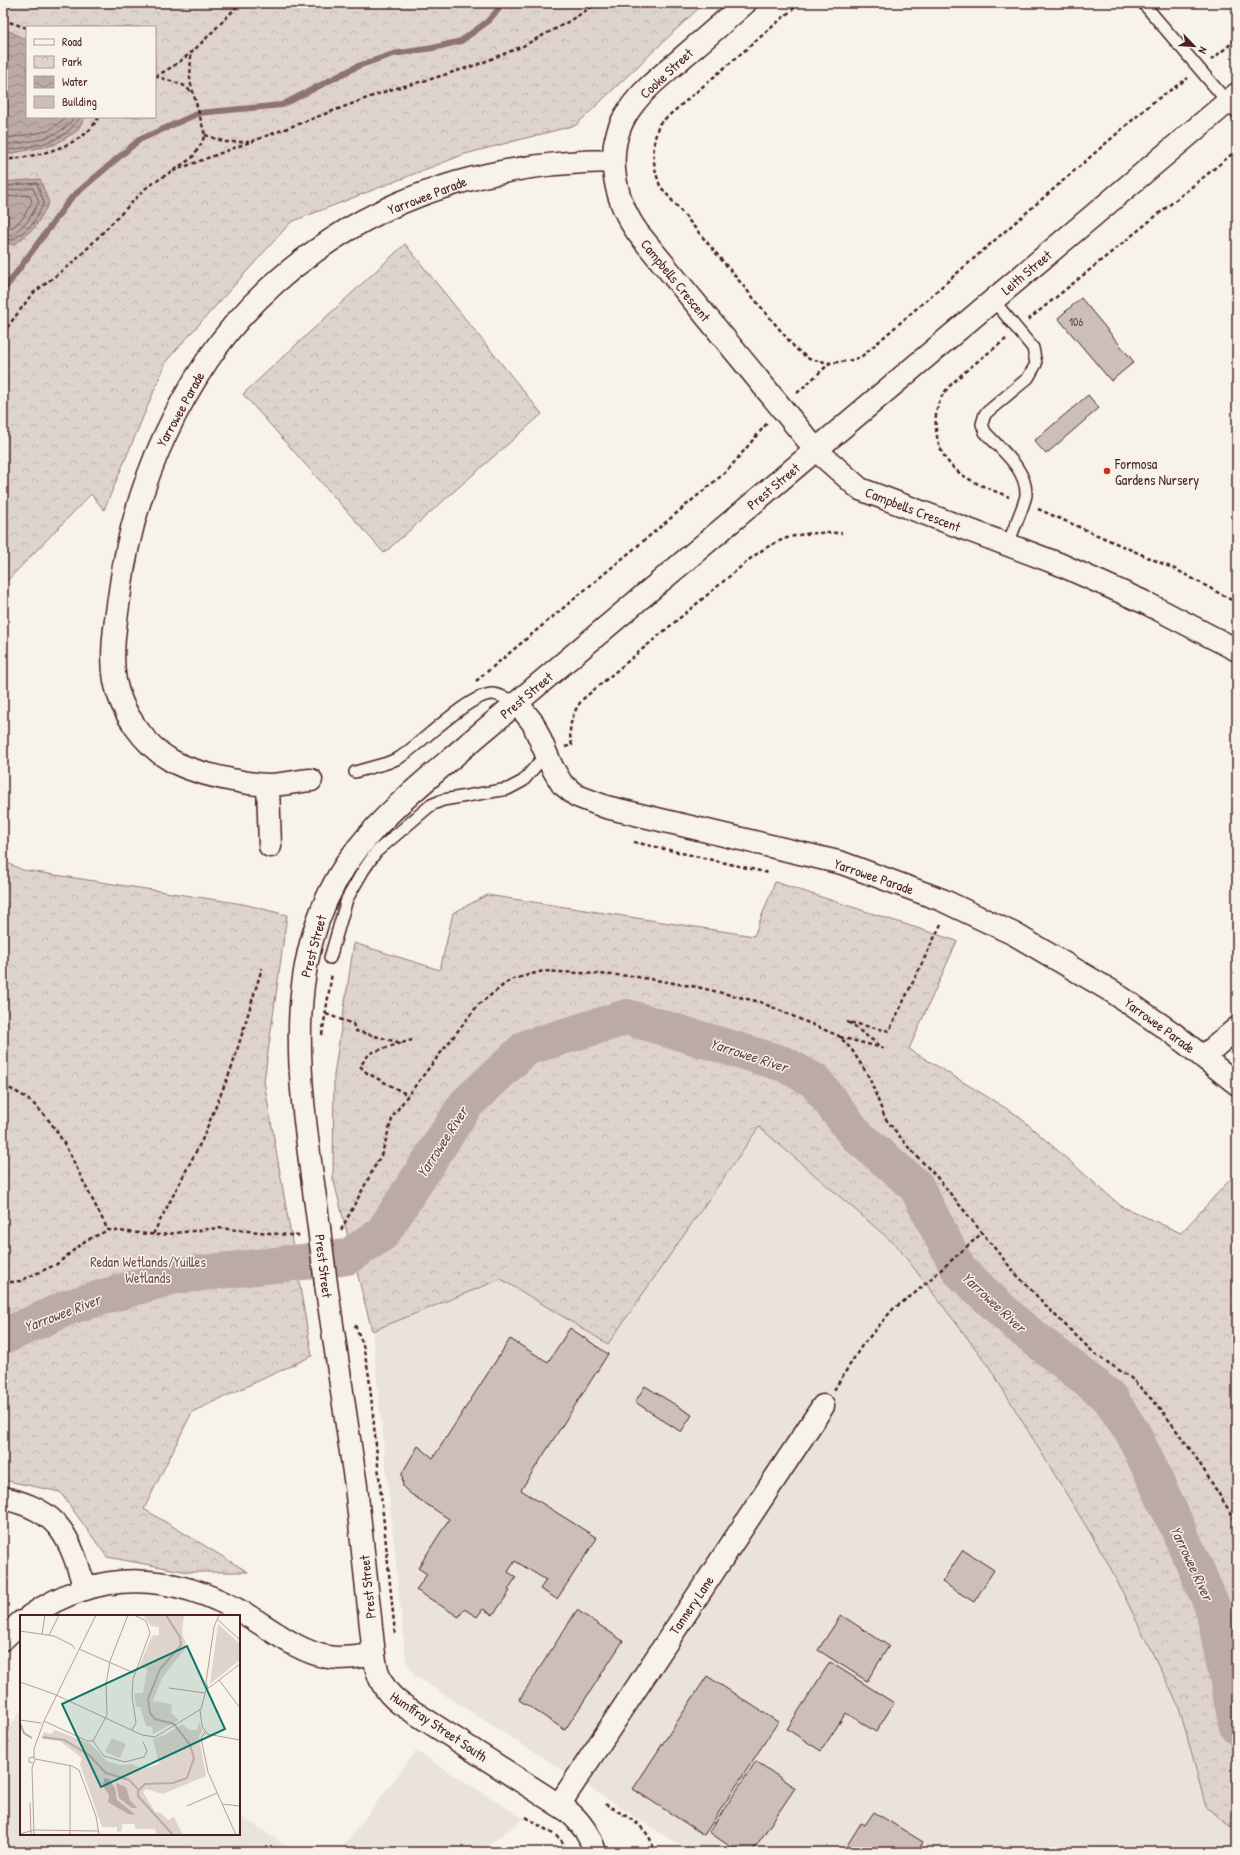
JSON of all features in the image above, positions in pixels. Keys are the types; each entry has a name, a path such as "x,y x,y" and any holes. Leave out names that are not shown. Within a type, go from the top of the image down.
{"street":[{"name":"Cooke Street","path":"613,161 617,135 623,121 643,93 745,3"},
{"name":"Leith Street","path":"816,450 993,300 1234,103"},
{"name":"Campbells Crescent","path":"613,161 618,196 630,222 816,450 860,489 1059,564 1146,603 1237,650"},
{"name":"Yarrowee Parade","path":"311,780 268,785 217,776 172,761 153,746 137,728 122,701 115,681 114,640 124,559 147,475 164,436 179,406 208,359 254,304 296,265 316,250 362,221 421,194 471,178 565,162 613,161"},
{"name":"Prest Street","path":"374,1655 356,1486 326,1284 321,1233 305,1116 298,1042 305,969 308,952 320,915 342,870 357,848 400,802 816,450"},
{"name":"Yarrowee Parade","path":"517,703 533,723 546,754 562,784 572,793 606,807 842,863 950,904 1014,934 1107,988 1142,1011 1237,1084"},
{"path":"268,785 270,846"},
{"path":"1203,1057 1237,1028"},
{"name":"Tannery Lane","path":"559,1805 824,1406"},
{"path":"3,1498 37,1509 45,1514 60,1528 72,1549 85,1589"},
{"path":"32,1615 62,1597 85,1589 126,1582 148,1582 185,1587 217,1599 309,1651 328,1657 339,1658 374,1655"},
{"path":"3,1639 20,1623"},
{"name":"Humffray Street South","path":"374,1655 377,1672 382,1685 395,1700 559,1805 581,1823 589,1836 595,1852"}],"lane":[{"path":"1143,3 1200,69 1234,103"},
{"path":"993,300 1033,348 1036,364 1028,378 985,414 982,424 985,432 1019,469 1024,480 1026,496 1008,545"},
{"path":"355,772 399,758 478,698 493,694 517,703"},
{"path":"330,958 347,899 376,852 431,805 443,800 508,789 523,781 546,754"}],"path":[{"path":"156,76 168,70 191,54 241,3"},
{"path":"173,171 386,91 479,64 523,46 566,23 598,3"},
{"path":"800,3 659,124 652,152 654,169 660,186 796,349 809,359 830,363 848,361 862,357 1152,103 1200,69 1237,39"},
{"path":"3,20 26,28"},
{"path":"3,333 32,294 76,260 146,188 192,158 201,144 205,134 193,94 189,73 191,54"},
{"path":"156,76 183,86 193,94"},
{"path":"3,160 32,156 64,145 86,134 98,118"},
{"path":"205,134 226,142 252,142"},
{"path":"1237,150 1017,329 949,387 942,396 938,407 936,427 940,448 948,461 957,472 973,482 1164,564 1208,586 1237,604"},
{"path":"470,686 727,471 781,408 830,363"},
{"path":"546,754 572,745 570,738 571,723 576,709 583,699 762,550 788,537 809,533 842,533"},
{"path":"634,842 769,873"},
{"path":"3,1284 20,1281 57,1264 85,1241 108,1230 154,1234 218,1228 321,1233 382,1153 393,1116 478,1005 510,980 543,971 632,976 698,987 760,1002 840,1036 883,1048 848,1022 889,1031 950,904"},
{"path":"154,1234 202,1140 232,1067 262,968"},
{"path":"326,1014 353,1024 356,1031 402,1043"},
{"path":"840,1036 852,1050 869,1077 885,1118 909,1148 936,1176 1014,1272 1056,1316 1095,1354 1131,1378 1161,1409 1195,1456 1237,1523"},
{"path":"408,1095 367,1073 360,1066 370,1052 412,1040"},
{"path":"3,1086 12,1089 34,1104 54,1127 70,1153 108,1230"},
{"path":"824,1406 861,1347 893,1310 915,1293 982,1233"},
{"path":"605,1804 646,1830 651,1839 654,1852"},
{"path":"526,1817 561,1839 566,1852"}],"shaded area":[{"path":"759,1127 897,1246 988,1365 1106,1559 1179,1707 1206,1807 1237,1831 1237,1852 690,1852 415,1676 406,1662 372,1331 501,1279 608,1344"},
{"path":"20,1712 20,1835 240,1835 240,1816 295,1852 3,1852 3,1737"},
{"path":"416,1751 524,1819 479,1852 339,1852"}],"green space":[{"path":"3,3 704,3 576,125 465,154 291,222 167,360 104,510 91,494 3,585"},
{"path":"405,244 542,414 384,553 243,394"},
{"name":"Redan Wetlands/Yuilles Wetlands","path":"3,861 23,870 243,904 287,915 264,1081 312,1356 192,1412 144,1509 248,1572 188,1572 107,1557 60,1492 3,1480"},
{"path":"775,882 957,941 909,1049 1017,1115 1121,1206 1181,1233 1237,1172 1237,1831 1206,1807 1179,1707 1106,1559 988,1365 897,1246 759,1127 608,1344 501,1279 372,1331 333,1178 334,1075 354,943 440,970 453,913 487,895 754,936"}],"water":[{"path":"3,28 26,40 26,118 84,118 77,131 54,145 3,155"},
{"path":"40,179 49,203 35,227 14,245 3,242 3,182"}],"building":[{"path":"1081,298 1134,362 1111,381 1058,318"},
{"path":"1088,395 1099,408 1046,454 1034,441"},
{"path":"570,1328 608,1354 521,1490 597,1538 557,1599 540,1589 546,1580 515,1561 508,1572 516,1577 508,1590 510,1591 493,1615 483,1609 477,1617 464,1609 459,1617 416,1590 427,1574 418,1568 449,1519 403,1487 402,1473 418,1446 433,1458 510,1339 548,1362"},
{"path":"645,1386 692,1415 681,1432 635,1402"},
{"path":"963,1550 994,1570 974,1602 942,1582"},
{"path":"577,1610 623,1641 565,1730 519,1700"},
{"path":"841,1615 889,1646 867,1681 818,1650"},
{"path":"830,1662 894,1703 876,1732 846,1713 821,1751 787,1729"},
{"path":"707,1676 778,1722 704,1835 633,1789"},
{"path":"756,1761 795,1788 752,1852 738,1852 709,1832"},
{"path":"874,1812 923,1842 917,1852 843,1852 861,1823 865,1825"}],"waterway":[{"path":"3,291 71,198 139,140 199,113 282,105 358,66 393,54 433,48 461,41 487,22 504,3"},
{"name":"Yarrowee River","path":"3,1336 69,1307 175,1276 347,1257 382,1234 466,1104 526,1048 627,1017 784,1064 815,1081 856,1135 916,1186 959,1270 1019,1326 1109,1397 1134,1435 1213,1608 1237,1727"}],"place":[{"name":"Formosa Gardens Nursery","path":"1107,471"}]}
